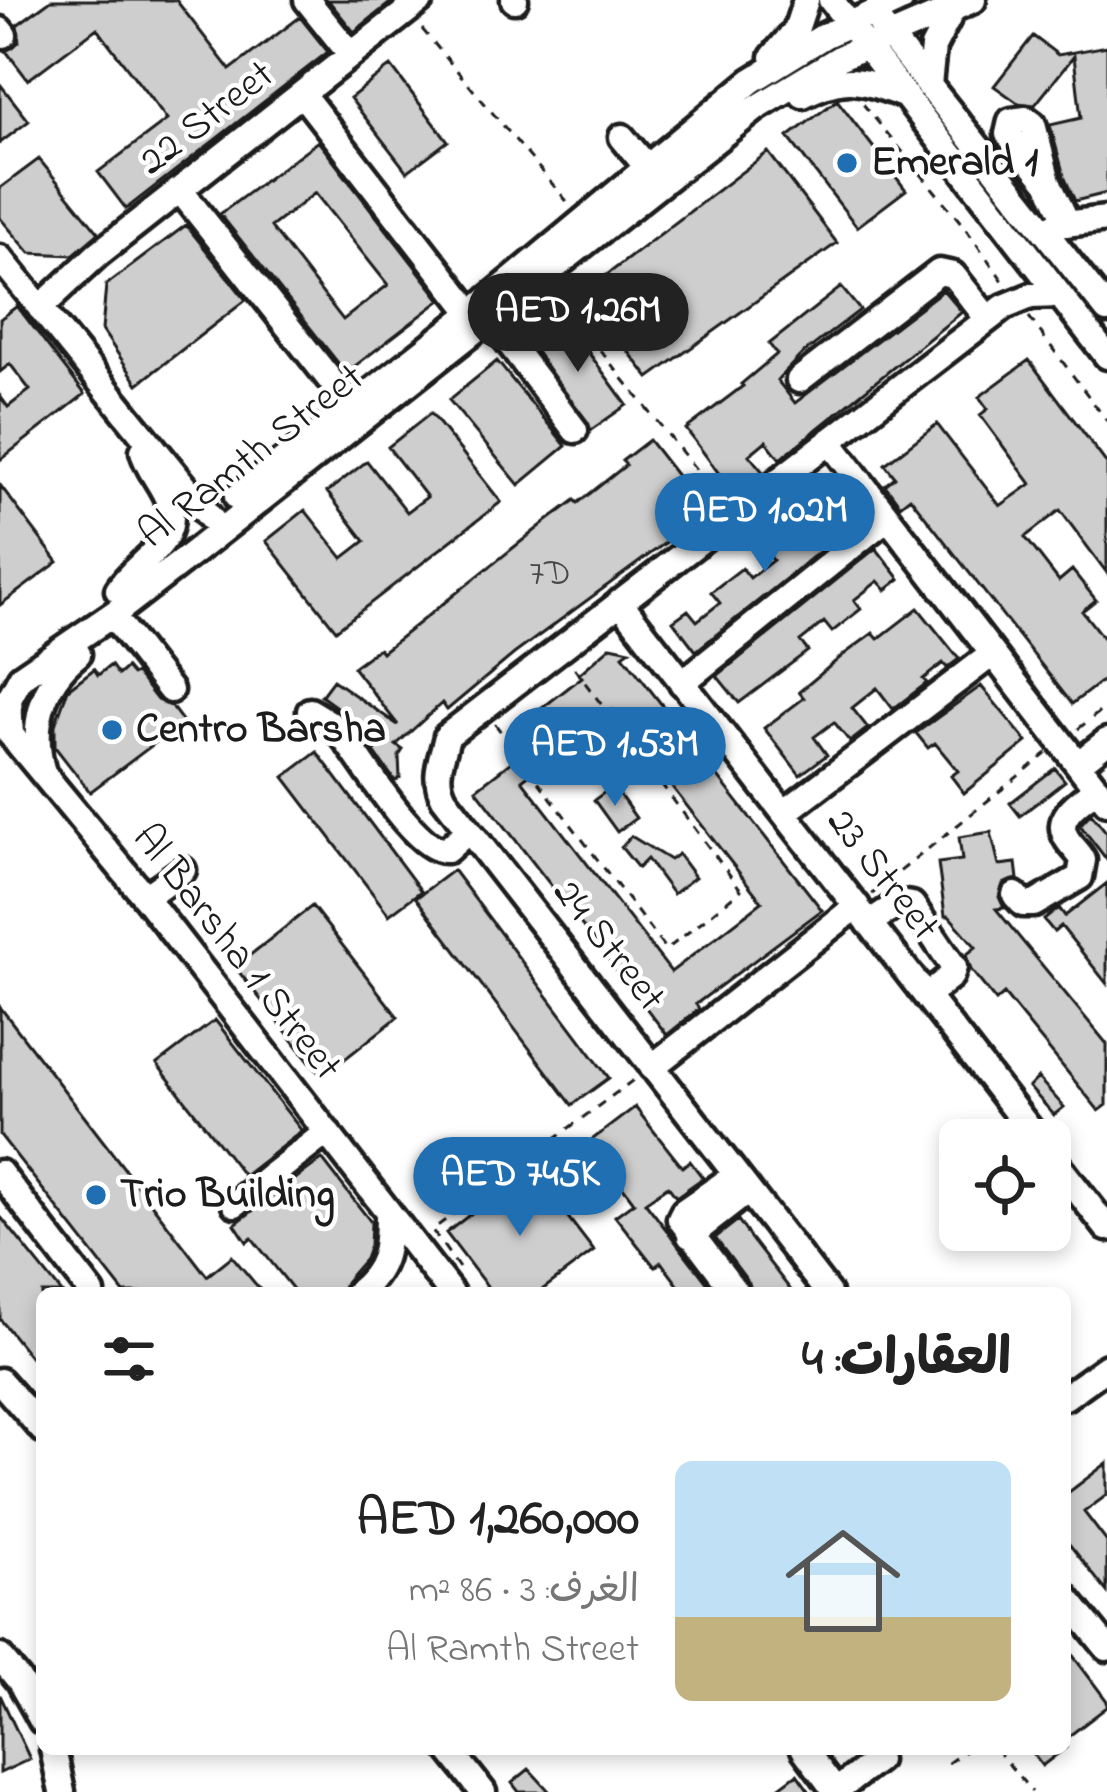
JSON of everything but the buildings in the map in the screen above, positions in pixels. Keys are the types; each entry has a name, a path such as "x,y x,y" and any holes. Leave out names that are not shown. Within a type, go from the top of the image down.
{"street":[{"path":"307,0 351,55"},
{"path":"751,81 791,38 806,0"},
{"path":"831,0 861,12 918,90 1107,310"},
{"name":"Al Ramth Street","path":"8,739 9,699 21,677 117,610 210,529 482,316 583,220 751,81 861,12 902,0"},
{"path":"918,90 933,47 963,3"},
{"name":"Al Ramth Street","path":"210,529 255,483 350,405 543,278 755,109 878,40 963,3"},
{"name":"22 Street","path":"34,301 69,286 98,254 302,94 322,69 351,55 414,6"},
{"path":"755,109 850,80 918,90"},
{"path":"302,94 575,430"},
{"path":"622,137 647,167"},
{"path":"1048,182 1045,234 1059,295 1107,356"},
{"path":"180,190 350,405"},
{"path":"1005,305 1045,234 1107,219"},
{"path":"1045,234 1107,230"},
{"path":"0,258 184,486 210,529"},
{"path":"800,380 939,272 953,274 1005,305 1038,295 1059,295"},
{"name":"24 Street","path":"823,1287 464,824 439,788 438,764 447,736 1005,305"},
{"path":"44,775 38,727 49,684 117,610 133,570 164,542 171,525 167,497 104,391"},
{"path":"829,441 1102,795 1066,815 1062,824 1064,835 1083,860 1080,877 1034,904 1023,904 1015,896"},
{"path":"143,451 210,529"},
{"path":"184,486 215,491 255,483"},
{"path":"682,682 887,518"},
{"name":"23 Street","path":"620,602 1022,1119"},
{"path":"117,610 168,691"},
{"name":"Al Ramth Street","path":"0,673 117,610"},
{"path":"784,813 991,655"},
{"path":"310,711 341,735 415,833 464,824"},
{"name":"Al Barsha 1 Street","path":"8,739 44,775 145,897 446,1287"},
{"path":"1078,764 1107,742"},
{"path":"145,897 183,870"},
{"path":"652,1066 863,915 899,902 912,904 954,967 951,976 926,996"},
{"path":"235,1204 327,1132"},
{"path":"0,1173 87,1287"},
{"path":"1071,1182 1107,1228"},
{"path":"731,1287 681,1224 684,1211 742,1183"},
{"path":"364,1287 384,1263 388,1213"},
{"path":"1071,1392 1107,1366"},
{"path":"0,1381 36,1422"},
{"path":"1071,1603 1107,1648"},
{"path":"0,1658 36,1710"},
{"path":"54,1755 62,1792"},
{"path":"808,1755 836,1792 878,1760"},
{"path":"458,1769 483,1792"}],"path":[{"path":"414,6 583,220"},
{"path":"850,80 850,88 963,225 1005,305 1107,421"},
{"path":"543,278 733,515"},
{"path":"483,708 666,950 741,890 560,650"},
{"path":"863,915 1107,706"},
{"path":"446,1287 460,1267 432,1230 652,1066"},
{"path":"948,1763 959,1755"},
{"path":"1001,1755 1032,1792"}],"place":[{"name":"Emerald 1","path":"847,163"},
{"name":"Centro Barsha","path":"112,730"},
{"name":"Trio Building","path":"96,1195"}]}
